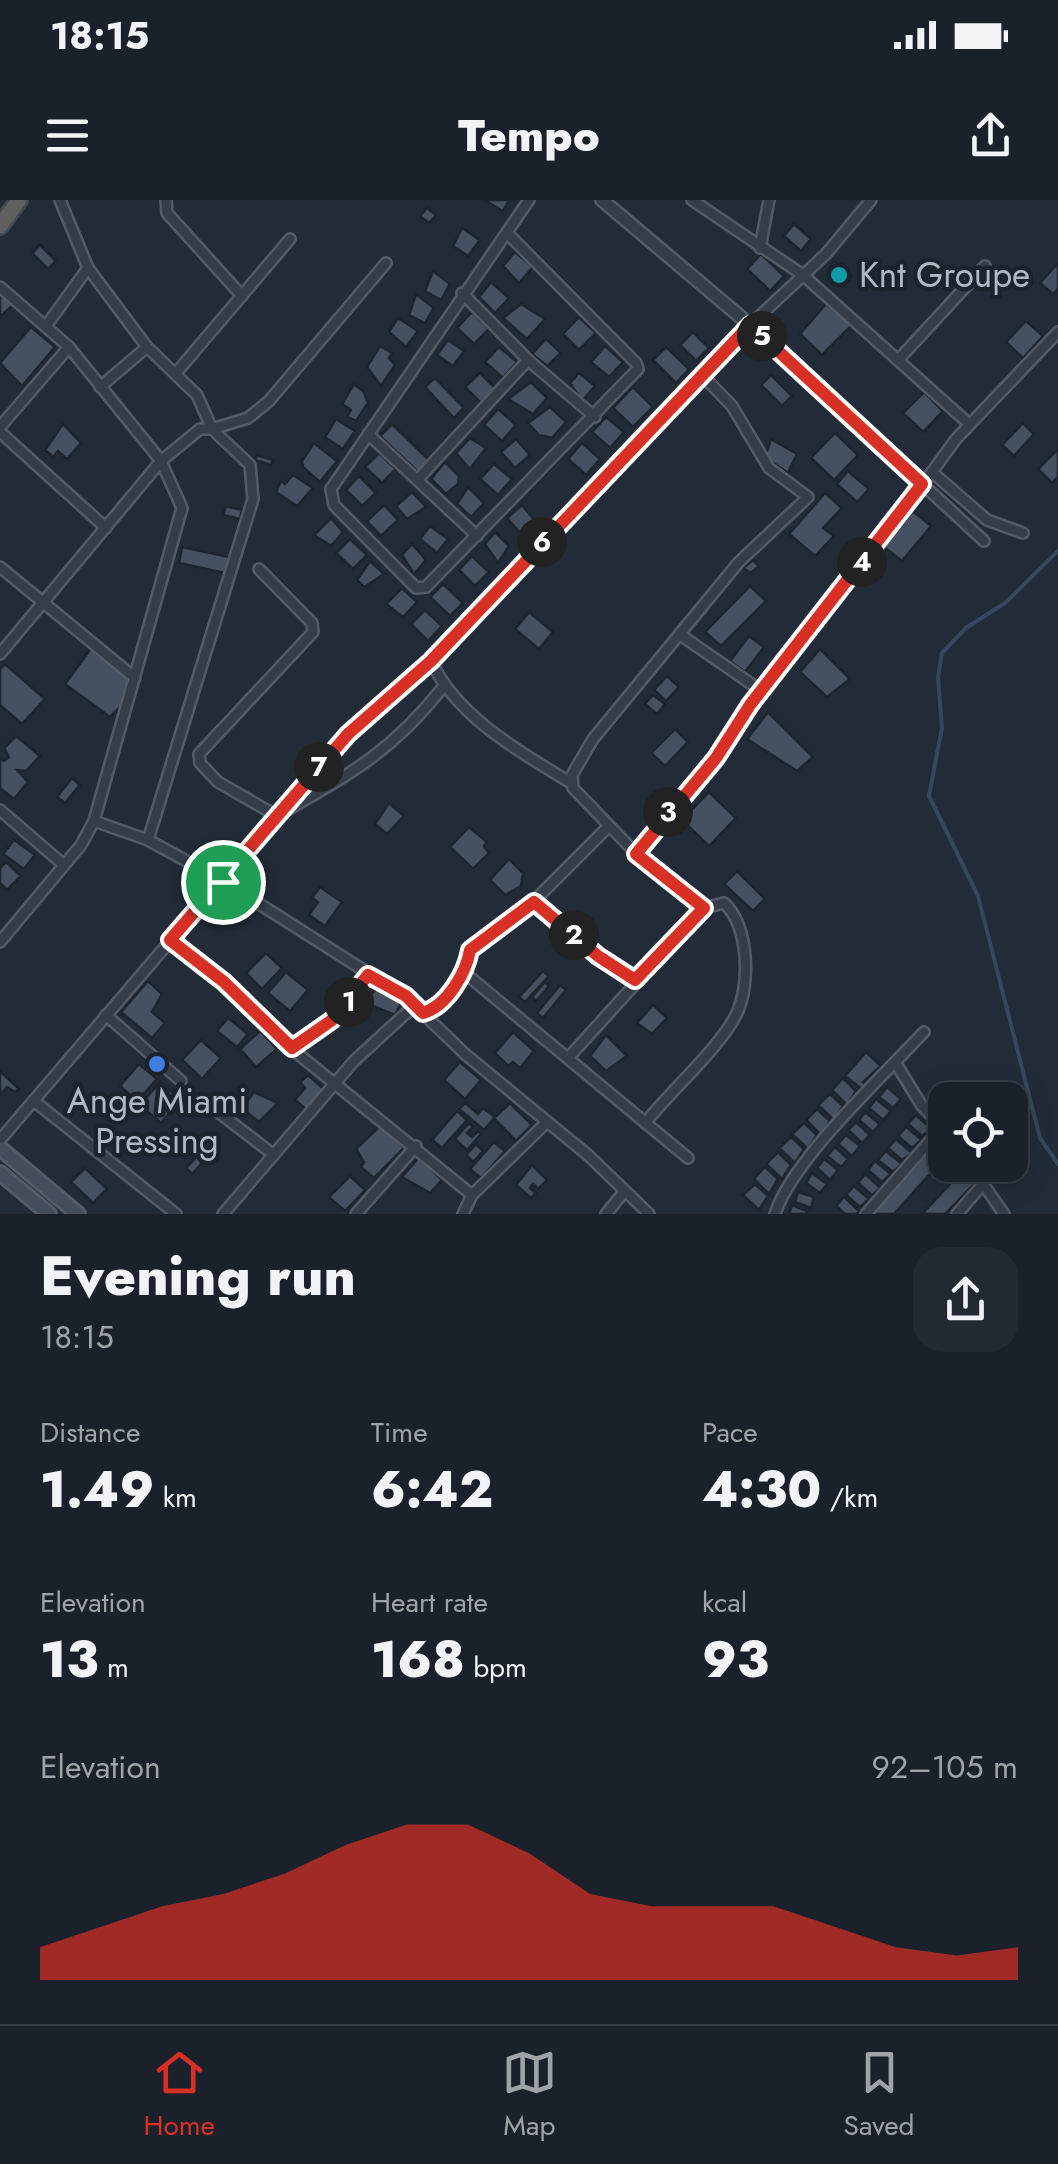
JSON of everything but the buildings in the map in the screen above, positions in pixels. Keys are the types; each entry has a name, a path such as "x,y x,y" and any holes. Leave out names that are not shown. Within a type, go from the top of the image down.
{"highway":[{"path":"0,226 19,200"}],"main road":[{"path":"0,1148 78,1214"},
{"path":"0,1174 49,1214"}],"street":[{"path":"60,200 88,268 147,346 197,395 212,429 250,465 253,499 148,840"},
{"path":"166,200 167,213 242,296"},
{"path":"506,233 636,363 635,375 426,587 416,588 332,501 331,489 462,293 529,200"},
{"path":"602,200 617,205 984,541"},
{"path":"692,200 804,275 970,424"},
{"path":"760,248 770,200"},
{"path":"0,1140 348,734 431,661 700,373 804,275 872,200"},
{"path":"176,373 290,239"},
{"path":"0,654 161,461 200,429 248,418 270,401 386,263"},
{"path":"899,359 985,266"},
{"path":"46,326 88,268"},
{"path":"0,287 70,346 161,461 176,488 181,518 94,821 64,865 0,942"},
{"path":"462,293 528,360 595,417"},
{"path":"636,854 716,758 970,424 1058,332"},
{"path":"70,346 0,430 106,528"},
{"path":"100,388 147,346"},
{"path":"418,480 528,360"},
{"path":"571,783 593,739 682,636 739,562 808,497 769,468 732,406 700,373"},
{"path":"368,434 476,536"},
{"path":"932,472 986,520 1023,533"},
{"path":"0,567 135,678"},
{"path":"259,569 312,623 314,632 200,754 200,763 218,782 278,816"},
{"path":"682,636 763,692"},
{"path":"431,661 443,687 522,755 571,783 636,854 704,908"},
{"path":"278,816 358,770 406,733 443,687"},
{"path":"0,810 64,865"},
{"path":"94,821 148,840 223,882 415,1005 589,1156 648,1214"},
{"path":"423,1013 432,1010 466,974 470,950 534,902 608,827"},
{"path":"534,902 598,956 635,980"},
{"path":"569,1057 704,908 724,903 735,913 745,962 738,1010 645,1123"},
{"path":"170,940 224,982 292,1048 472,1195"},
{"path":"466,974 688,1158"},
{"path":"292,1048 332,1020 368,975"},
{"path":"223,1214 354,1061 415,1005"},
{"path":"106,1016 181,1081"},
{"path":"775,1214 781,1196 805,1164 924,1032"},
{"path":"895,1062 928,1112"},
{"path":"201,1099 274,1155"},
{"path":"34,1100 176,1214"},
{"path":"463,1214 472,1195 546,1122"},
{"path":"356,1214 416,1146"},
{"path":"866,1214 928,1146"},
{"path":"956,1214 983,1184 1004,1214"},
{"path":"606,1214 624,1192"}],"waterway":[{"path":"1058,551 1005,603 966,628 942,653 938,678 942,728 929,796 978,896 1040,1138 1058,1164"}],"place":[{"name":"Knt Groupe","path":"839,275"},
{"name":"Ange Miami Pressing","path":"157,1064"}],"route":[{"path":"750,325 922,484 750,705 716,758 687,788 636,854 679,892 704,908 635,980 612,967 534,902 470,950 466,974 432,1010 423,1013 406,996 368,975 332,1020 314,1037 292,1048 224,982 170,940 223,882 348,734 431,661 700,373 750,325"}]}
